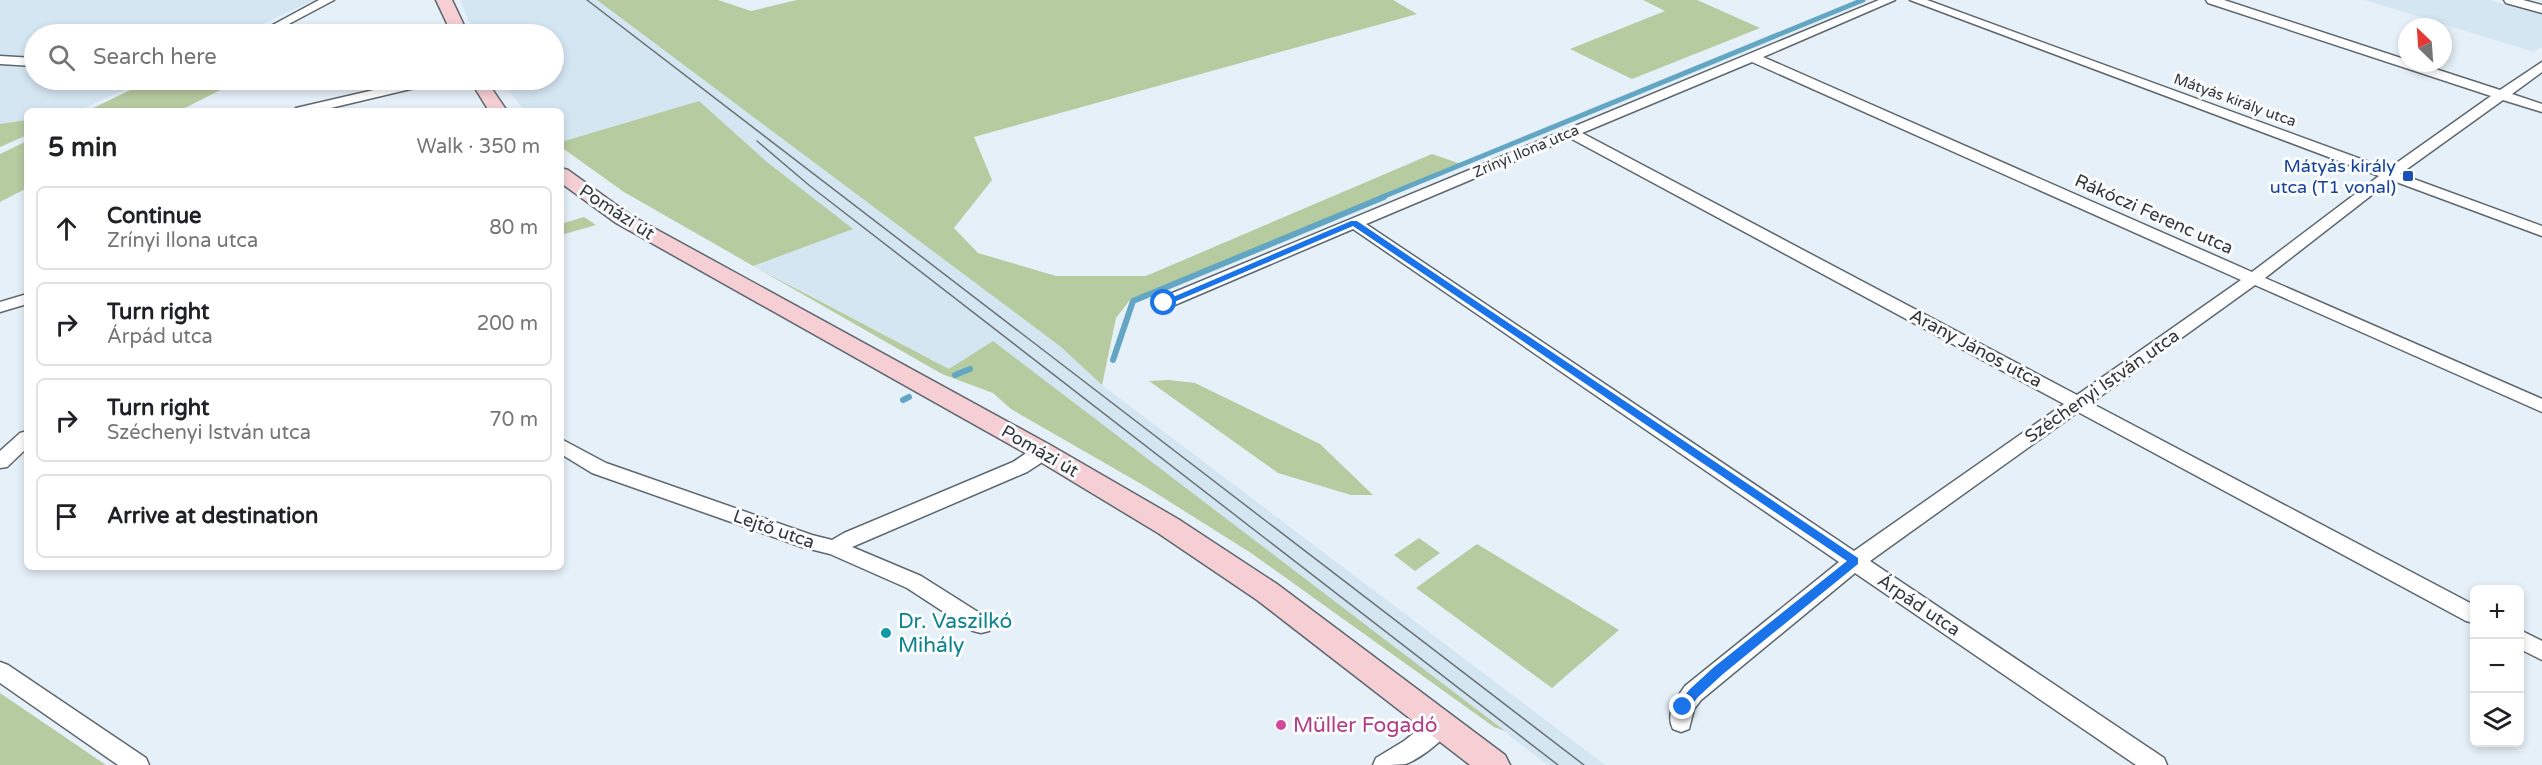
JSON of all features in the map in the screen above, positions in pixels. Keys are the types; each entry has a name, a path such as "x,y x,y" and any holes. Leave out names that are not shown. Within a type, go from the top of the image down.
{"main road":[{"path":"444,0 455,24"},
{"path":"484,90 496,108"},
{"name":"Pomázi út","path":"564,176 622,219 1043,452 1168,526 1267,592 1494,765"}],"street":[{"path":"281,24 328,0"},
{"name":"Zrínyi Ilona utca","path":"1164,303 1889,0"},
{"name":"Mátyás király utca","path":"1917,0 2542,231"},
{"path":"2212,0 2542,108"},
{"path":"2510,0 2542,9"},
{"name":"Rákóczi Ferenc utca","path":"1751,57 2542,406"},
{"path":"0,60 24,61"},
{"name":"Széchenyi István utca","path":"1681,722 1683,707 1694,693 1854,561 2253,279 2390,174 2542,66"},
{"path":"314,108 390,90"},
{"name":"Arany János utca","path":"1571,133 2470,612"},
{"name":"Árpád utca","path":"1354,223 2155,765"},
{"path":"0,307 24,300"},
{"path":"0,462 24,440"},
{"name":"Lejtő utca","path":"564,447 599,468 809,542 835,548 914,582 981,626"},
{"path":"835,548 851,538 1020,467 1043,452"},
{"path":"2524,641 2542,651"},
{"path":"0,671 136,765"},
{"path":"1385,765 1412,748 1441,725"}],"shaded area":[{"path":"0,0 314,0 262,24 24,24 24,90 123,90 84,108 24,108 24,120 0,124"},
{"path":"460,0 597,0 1061,347 1102,385 1605,765 1548,765 1024,365 949,369 752,265 852,229 767,162 699,101 564,141 564,108 523,108 509,90 564,90 564,24 470,24"},
{"path":"2365,0 2490,0 2542,15 2542,47 2534,52 2452,27 2452,18 2424,18"}],"green space":[{"path":"597,0 718,0 751,11 797,0 1393,0 1417,14 974,137 992,180 954,228 978,253 1056,276 1146,276 1432,154 1464,165 1130,300 1116,318 1102,385 1061,347"},
{"path":"1643,0 1697,0 1760,28 1632,79 1570,49 1665,11"},
{"path":"130,90 220,90 185,108 93,108"},
{"path":"699,101 767,162 853,229 753,266 624,192 564,149 564,141"},
{"path":"24,120 24,136 0,147 0,124"},
{"path":"24,142 24,190 0,202 0,154"},
{"path":"584,217 596,225 564,234 564,223"},
{"path":"757,268 949,369 993,341 1505,731 1494,727 1251,553 1143,485 1011,409 993,393 942,374"},
{"path":"1169,380 1195,383 1320,444 1373,495 1351,495 1278,473 1149,381"},
{"path":"1419,538 1440,553 1415,571 1394,555"},
{"path":"1477,544 1619,630 1552,688 1416,588"},
{"path":"0,693 106,765 0,765"}],"waterway":[{"path":"1380,198 1863,0"},
{"path":"1113,360 1133,301 1384,197"},
{"path":"955,375 970,369"},
{"path":"903,400 909,397"}],"tram line":[{"path":"587,0 1584,765"},
{"path":"757,141 810,186 1558,765"}],"place":[{"name":"Mátyás király utca (T1 vonal)","path":"2408,176"},
{"name":"Dr. Vaszilkó Mihály","path":"886,633"},
{"name":"Müller Fogadó","path":"1281,725"}],"route":[{"path":"1164,303 1354,223 1854,561 1719,670 1694,693 1683,707"}]}
